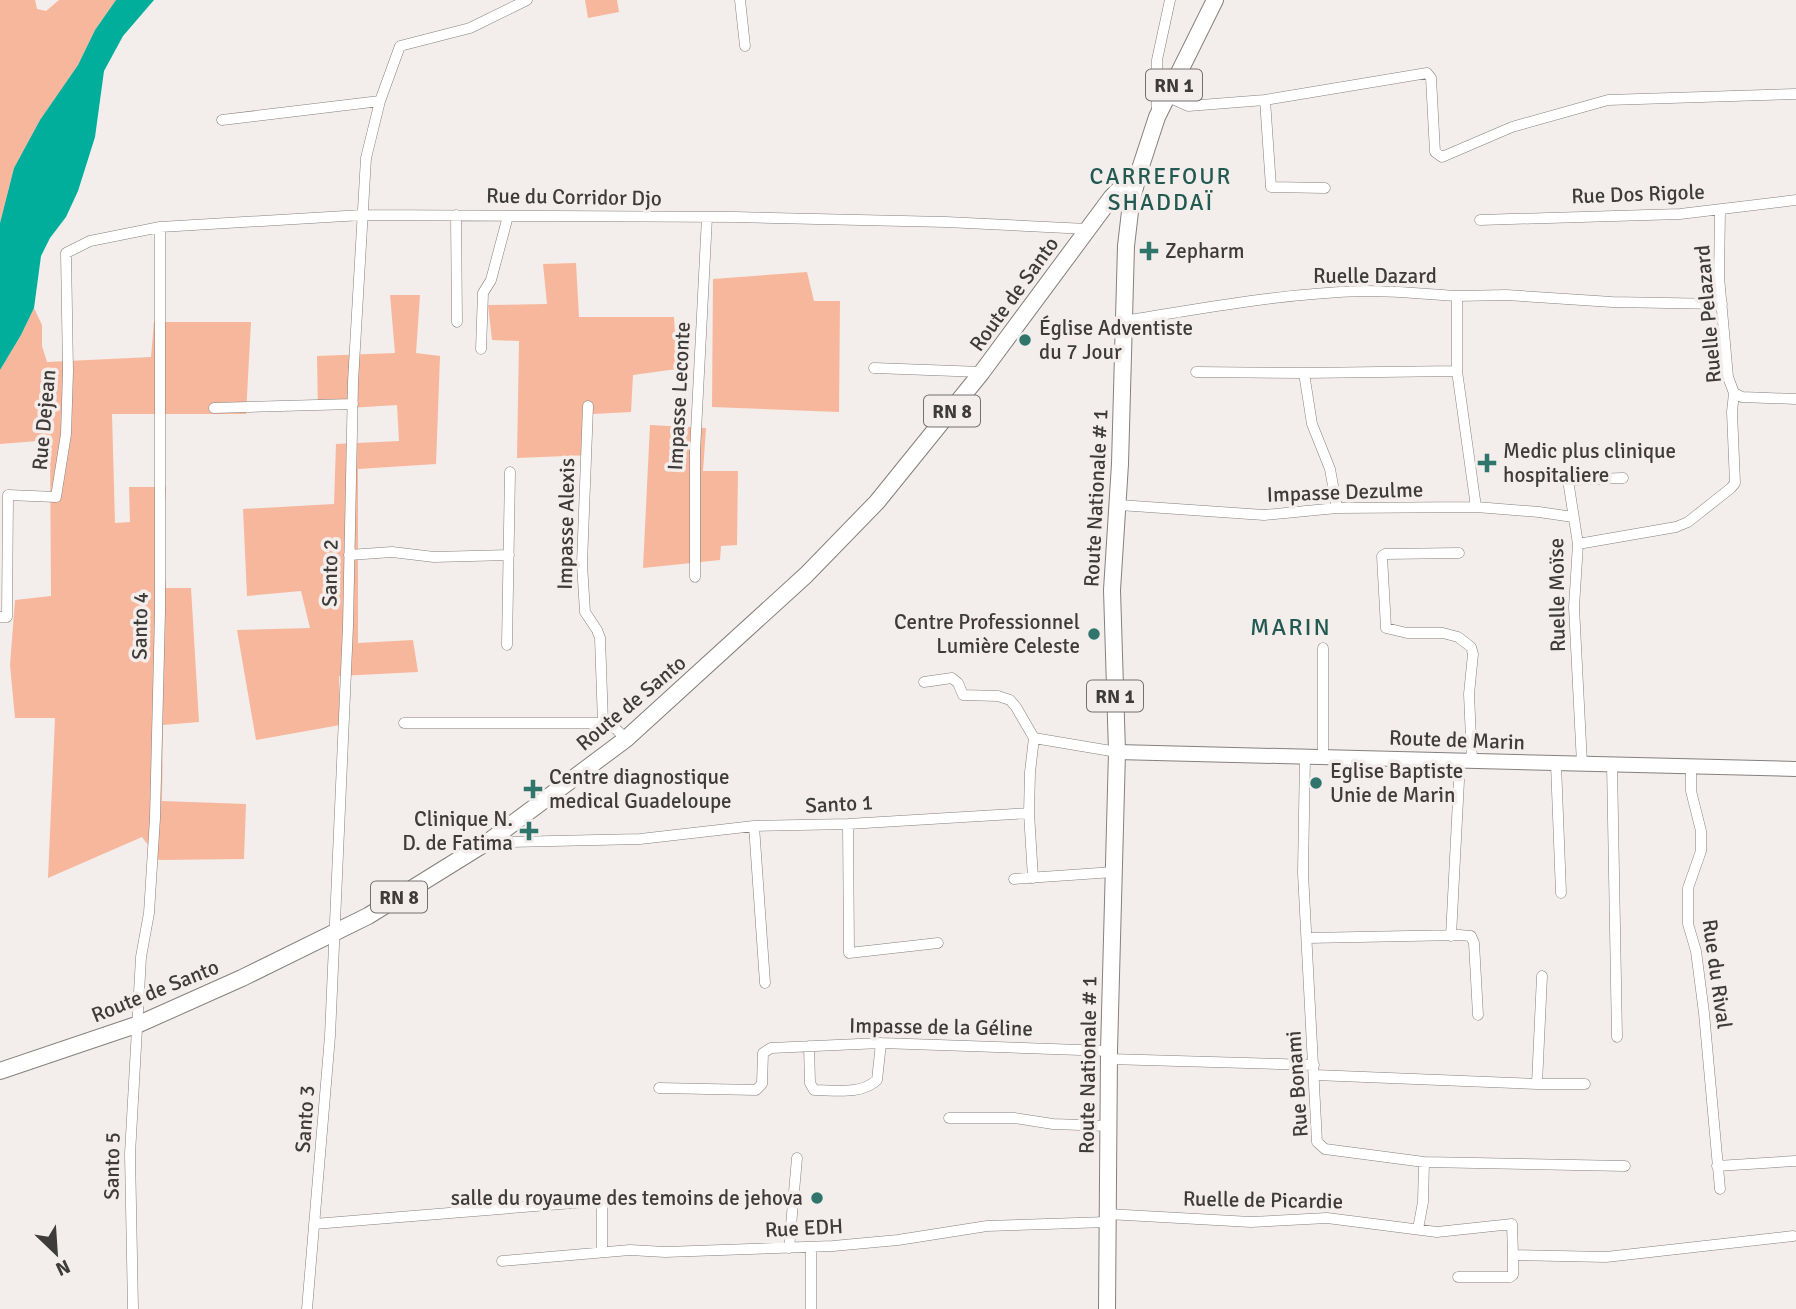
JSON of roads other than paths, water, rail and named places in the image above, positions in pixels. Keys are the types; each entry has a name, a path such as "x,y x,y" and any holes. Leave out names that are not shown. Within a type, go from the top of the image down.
{"main road":[{"name":"Route Nationale # 1","path":"1107,1309 1108,1126 1117,752 1112,590 1119,505 1126,246 1131,203 1157,117 1215,0"},
{"name":"Route de Santo","path":"0,1071 139,1024 242,978 368,916 492,839 626,738 806,575 877,502 982,372 1120,187 1139,172"},
{"name":"Route de Marin","path":"1117,752 1796,769"}],"street":[{"name":"Santo 2","path":"335,932 353,404 366,158 380,101 400,46 470,28 527,0"},
{"path":"740,0 745,46"},
{"path":"1157,117 1157,60 1170,0"},
{"path":"1168,97 1188,106 1265,100 1427,73 1431,78 1435,152 1442,157 1512,127 1608,100 1796,94"},
{"path":"1265,100 1271,187 1325,188"},
{"path":"222,120 380,101"},
{"name":"Rue Dos Rigole","path":"1480,220 1680,215 1796,200"},
{"name":"Ruelle Pelazard","path":"1720,211 1719,277 1728,377 1734,393 1742,397 1796,399"},
{"name":"Rue du Corridor Djo","path":"66,253 90,241 160,227 362,215 707,217 946,222 1087,229"},
{"path":"456,215 457,322"},
{"path":"481,349 483,293 491,280 508,216"},
{"name":"Impasse Leconte","path":"695,577 695,451 707,217"},
{"name":"Santo 4","path":"139,1024 141,957 149,913 155,818 160,612 160,227"},
{"name":"Rue Dejean","path":"0,617 7,617 8,495 56,497 66,421 66,253"},
{"name":"Ruelle Dazard","path":"1124,321 1241,302 1306,295 1367,291 1457,296 1457,371 1476,507"},
{"path":"1457,296 1506,295 1612,302 1722,304"},
{"path":"874,368 982,372"},
{"path":"1196,372 1457,371"},
{"path":"1304,373 1312,424 1329,464 1337,508"},
{"path":"1578,544 1676,527 1688,522 1731,488 1735,483 1732,412 1734,393"},
{"path":"214,408 353,404"},
{"name":"Impasse Alexis","path":"588,405 582,564 585,612 600,638 603,723"},
{"path":"507,645 510,472"},
{"name":"Ruelle Moïse","path":"1582,764 1574,607 1578,544 1568,480 1623,478"},
{"name":"Impasse Dezulme","path":"1119,505 1264,515 1337,508 1476,507 1573,517"},
{"path":"349,555 392,552 434,557 509,555"},
{"path":"1451,936 1473,654 1471,647 1458,637 1407,633 1386,628 1383,615 1382,556 1459,553"},
{"path":"1323,648 1323,757"},
{"path":"924,682 951,678 955,679 963,695 1003,696 1016,707 1034,738 1029,813 1033,878"},
{"path":"404,723 603,723 626,738"},
{"path":"1034,738 1117,752"},
{"name":"Rue Bonami","path":"1305,756 1303,873 1317,1142 1325,1149 1424,1163 1626,1166"},
{"path":"1556,764 1562,893"},
{"path":"1612,764 1617,1037"},
{"name":"Rue du Rival","path":"1691,766 1691,791 1701,831 1701,851 1688,888 1688,924 1696,951 1704,1013 1720,1189"},
{"name":"Santo 1","path":"492,839 510,842 640,839 754,826 848,824 1029,813"},
{"path":"848,824 849,953 938,943"},
{"path":"754,826 765,984"},
{"path":"1014,879 1114,872"},
{"name":"Santo 3","path":"307,1309 330,1049 335,932"},
{"path":"1308,938 1471,936 1474,943 1478,1015"},
{"path":"1536,1084 1542,976"},
{"name":"Santo 5","path":"133,1309 130,1154 139,1024"},
{"path":"808,1046 810,1083 814,1090 855,1090 874,1084 877,1080 881,1043"},
{"name":"Impasse de la Géline","path":"659,1088 756,1090 762,1084 763,1053 771,1048 881,1043 1110,1055 1536,1084 1584,1084"},
{"path":"948,1118 1014,1118 1054,1124 1108,1126"},
{"path":"789,1248 797,1158"},
{"path":"1717,1166 1795,1161"},
{"path":"1418,1229 1423,1202 1424,1163"},
{"path":"314,1224 598,1201 601,1205 602,1251"},
{"name":"Ruelle de Picardie","path":"1107,1218 1251,1222 1327,1218 1437,1232 1512,1224 1513,1255"},
{"name":"Rue EDH","path":"502,1261 602,1251 665,1252 811,1247 898,1240 987,1226 1107,1218"},
{"path":"1458,1278 1510,1277 1513,1275 1513,1255 1606,1257 1793,1237"},
{"path":"811,1247 811,1309"}],"place":[{"name":"Zepharm","path":"1149,251"},
{"name":"Église Adventiste du 7 Jour","path":"1025,340"},
{"name":"Medic plus clinique hospitaliere","path":"1487,463"},
{"name":"Centre Professionnel Lumière Celeste","path":"1094,634"},
{"name":"Eglise Baptiste Unie de Marin","path":"1316,783"},
{"name":"Centre diagnostique medical Guadeloupe","path":"533,789"},
{"name":"Clinique N. D. de Fatima","path":"529,831"},
{"name":"salle du royaume des temoins de jehova","path":"817,1198"}],"district":[{"name":"CARREFOUR SHADDAÏ","path":"1161,189"},
{"name":"MARIN","path":"1291,627"}]}
